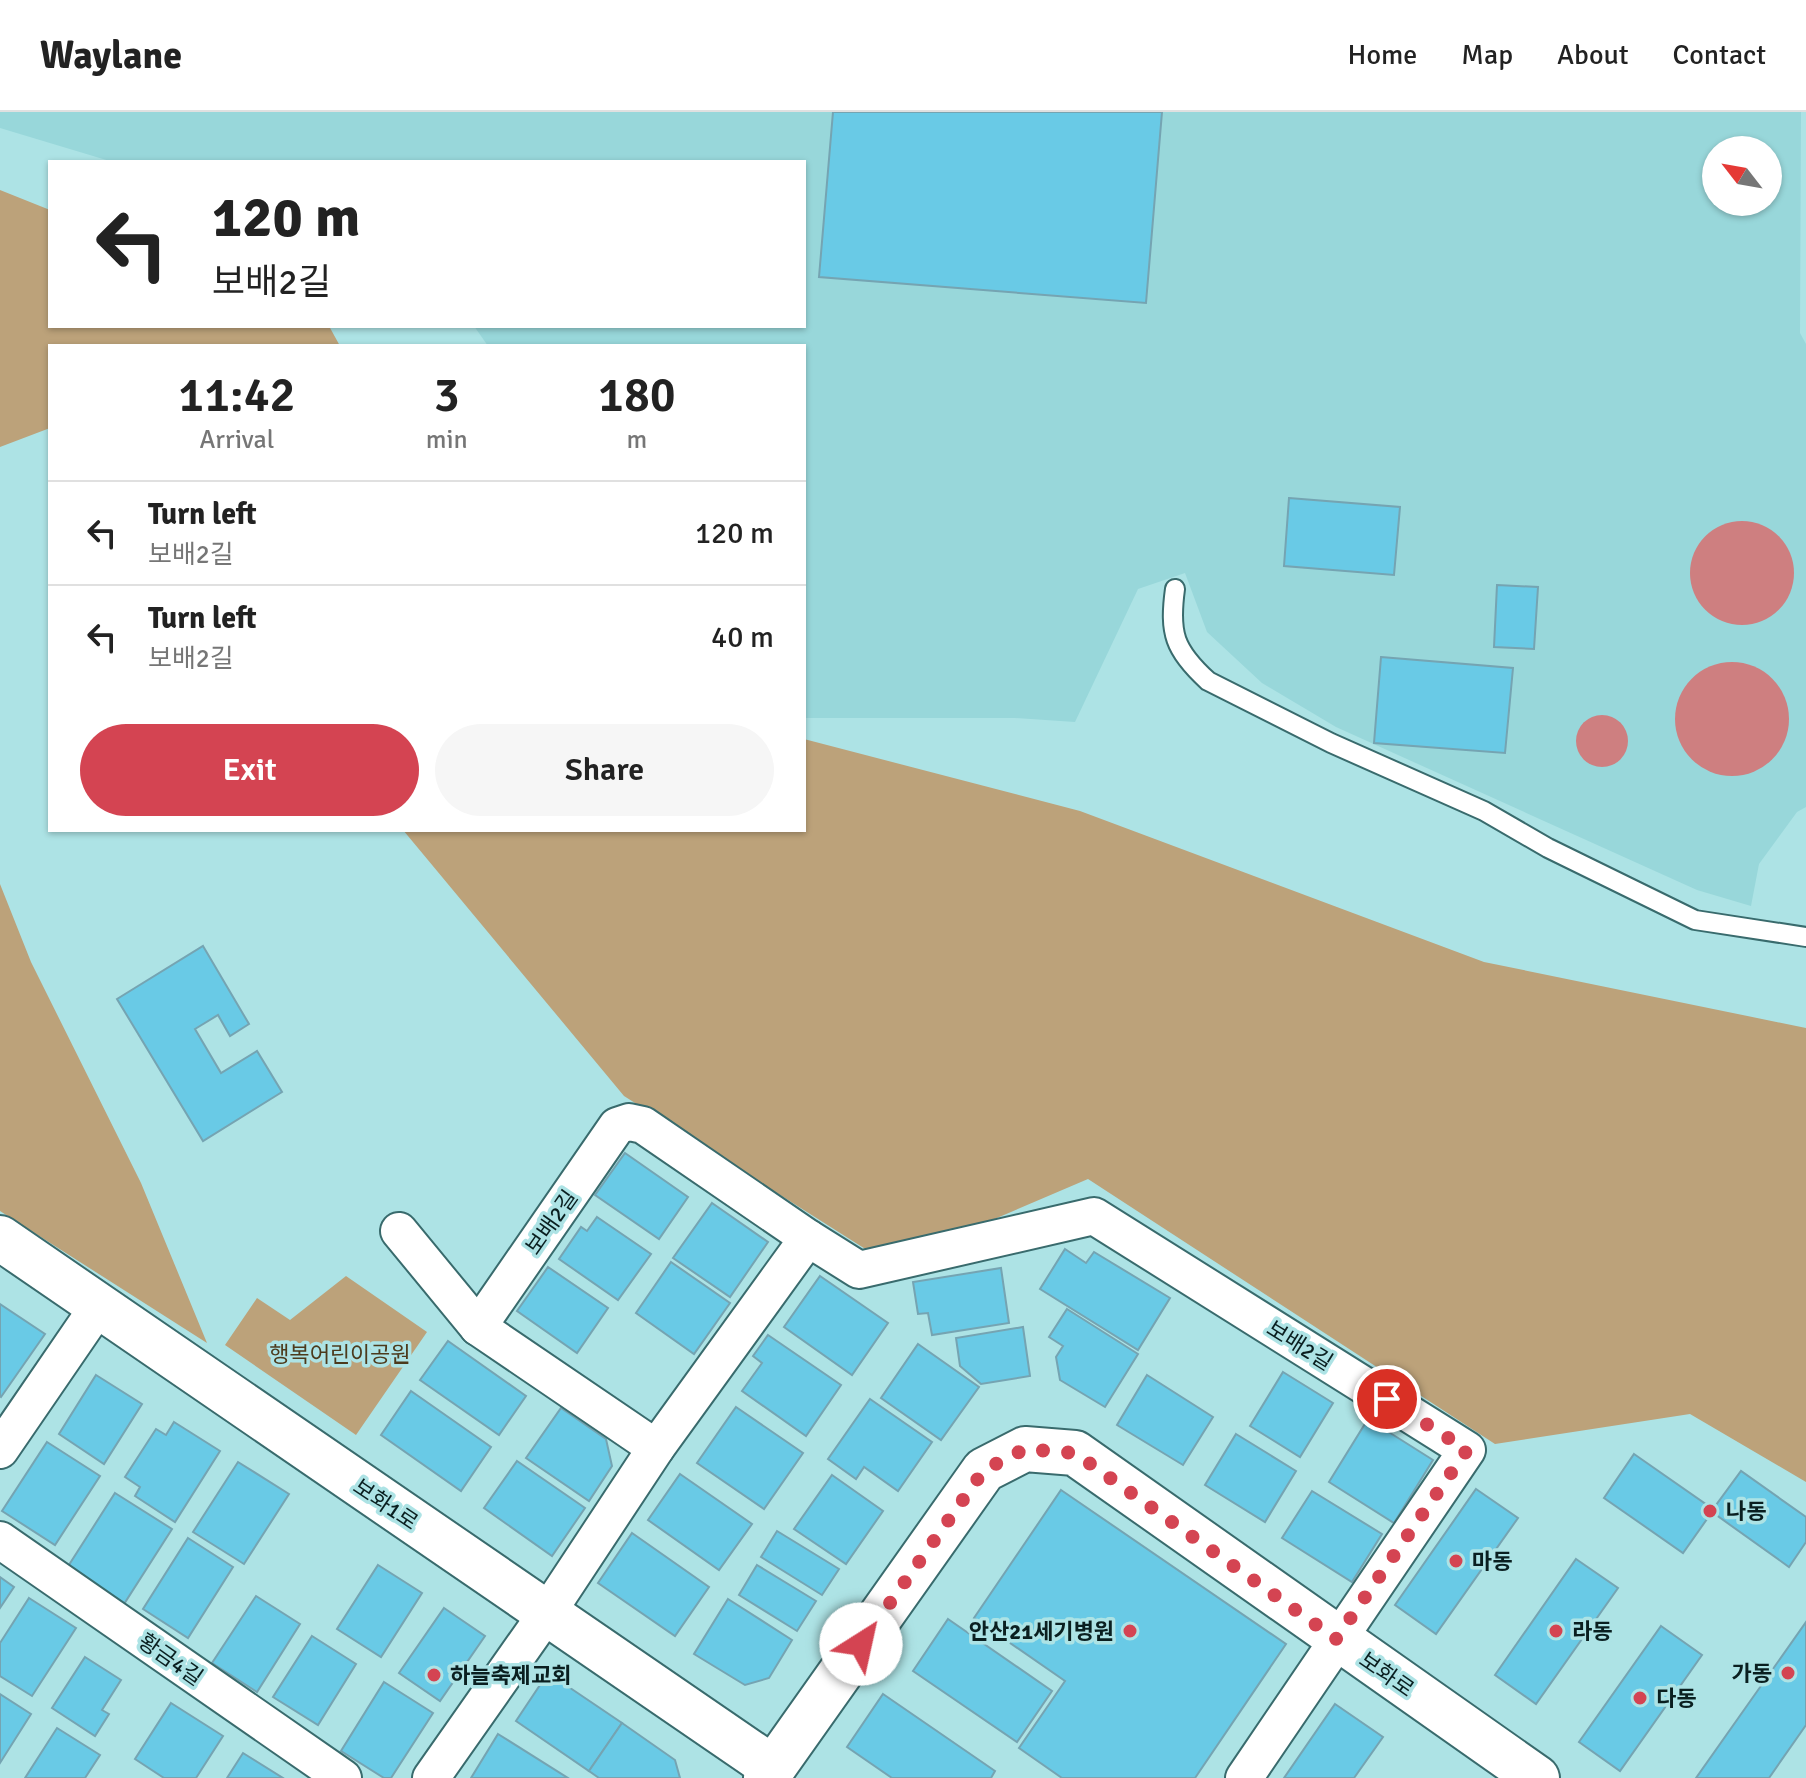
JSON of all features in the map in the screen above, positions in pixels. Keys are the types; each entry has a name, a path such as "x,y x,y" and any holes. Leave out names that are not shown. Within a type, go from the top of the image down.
{"street":[{"name":"보배2길","path":"478,1327 617,1126 629,1122 643,1125 859,1270 1094,1216 1467,1450 1244,1778"},
{"path":"399,1231 478,1327 656,1448"},
{"name":"보화1로","path":"0,1238 547,1613 776,1775"},
{"path":"431,1778 547,1613 656,1448 808,1238"},
{"path":"0,1450 98,1307"},
{"name":"보화로","path":"776,1775 984,1470 1025,1449 1075,1453 1537,1778"},
{"name":"황금4길","path":"0,1540 343,1778"}],"lane":[{"path":"1175,589 1170,626 1195,670 1208,681 1331,743 1484,811 1548,848 1695,920 1806,937"}],"shaded area":[{"path":"0,112 1801,112 1800,333 1806,344 1806,807 1797,812 1759,864 1751,906 1697,890 1336,727 1262,683 1207,632 1185,573 1138,589 1075,722 1015,718 806,718 806,344 487,344 475,328 806,328 806,160 106,160 0,128"},
{"path":"1742,521 1762,525 1779,536 1790,553 1794,573 1790,593 1779,610 1762,621 1742,625 1722,621 1705,610 1694,593 1690,573 1694,553 1705,536 1722,525"},
{"path":"1732,662 1754,666 1773,678 1785,697 1789,719 1785,741 1773,760 1754,772 1732,776 1710,772 1691,760 1679,741 1675,719 1679,697 1691,678 1710,666"},
{"path":"1602,715 1621,722 1628,741 1621,760 1602,767 1583,760 1576,741 1583,722"}],"green space":[{"path":"0,190 48,209 48,328 330,328 339,344 48,344 48,429 0,447"},
{"path":"806,740 1080,811 1484,962 1806,1028 1806,1482 1690,1414 1495,1444 1088,1179 889,1264 624,1096 405,832 806,832"},
{"path":"0,884 31,962 141,1183 207,1343 0,1211"},
{"name":"행복어린이공원","path":"346,1276 427,1332 356,1435 225,1345 257,1298 290,1320"}],"building":[{"path":"833,112 1162,112 1146,303 819,277"},
{"path":"1289,498 1400,507 1394,575 1284,566"},
{"path":"1497,585 1538,587 1534,649 1494,647"},
{"path":"1381,657 1513,668 1505,753 1374,743"},
{"path":"203,946 249,1024 230,1036 218,1015 195,1029 221,1073 257,1051 282,1092 203,1141 117,999"},
{"path":"625,1153 688,1197 659,1239 595,1195"},
{"path":"712,1203 768,1242 730,1297 673,1258"},
{"path":"597,1217 651,1254 618,1300 559,1259 581,1227 587,1231"},
{"path":"1065,1249 1086,1263 1094,1252 1170,1298 1138,1350 1040,1289"},
{"path":"671,1262 730,1303 694,1354 636,1313"},
{"path":"548,1267 608,1308 577,1353 517,1311"},
{"path":"1001,1268 1009,1323 932,1335 928,1313 918,1314 913,1282"},
{"path":"820,1276 888,1323 852,1375 784,1327"},
{"path":"0,1304 45,1334 1,1397 0,1396"},
{"path":"1067,1309 1138,1354 1105,1407 1060,1380 1056,1357 1063,1346 1049,1337"},
{"path":"1023,1327 1030,1376 981,1384 960,1366 956,1338"},
{"path":"768,1335 841,1385 806,1436 742,1391 762,1363 753,1356"},
{"path":"448,1341 526,1396 499,1435 420,1380"},
{"path":"918,1344 979,1387 941,1440 881,1398"},
{"path":"1283,1372 1333,1403 1300,1457 1250,1426"},
{"path":"96,1375 142,1404 104,1464 59,1434"},
{"path":"1147,1375 1213,1417 1183,1465 1117,1425"},
{"path":"411,1391 491,1447 461,1491 381,1435"},
{"path":"870,1399 932,1442 898,1491 864,1467 856,1479 828,1459"},
{"path":"736,1407 803,1453 764,1509 697,1463"},
{"path":"561,1408 606,1439 612,1466 589,1501 526,1458"},
{"path":"1368,1419 1433,1460 1394,1523 1329,1482"},
{"path":"174,1422 220,1451 175,1522 135,1496 140,1487 125,1477 156,1429 166,1435"},
{"path":"1236,1434 1296,1471 1265,1522 1205,1485"},
{"path":"47,1442 100,1476 55,1545 2,1511"},
{"name":"나동","path":"1634,1454 1713,1509 1741,1471 1806,1517 1806,1542 1789,1567 1712,1512 1683,1553 1604,1498"},
{"path":"517,1461 585,1508 552,1556 484,1508"},
{"path":"238,1462 289,1494 244,1564 193,1532"},
{"path":"680,1474 752,1524 719,1570 648,1520"},
{"path":"832,1475 883,1511 846,1564 794,1529"},
{"name":"마동","path":"1476,1489 1518,1518 1436,1634 1395,1605"},
{"name":"안산21세기병원","path":"1061,1490 1286,1644 1195,1778 1062,1778 1019,1748 1065,1681 974,1618"},
{"path":"1312,1491 1382,1534 1352,1582 1282,1538"},
{"path":"115,1493 172,1529 124,1604 67,1568"},
{"path":"777,1531 839,1569 822,1595 761,1557"},
{"path":"632,1533 709,1587 675,1636 598,1583"},
{"path":"188,1538 233,1567 188,1638 143,1609"},
{"name":"라동","path":"1576,1559 1618,1588 1536,1704 1495,1675"},
{"path":"378,1565 422,1593 381,1657 337,1629"},
{"path":"757,1565 816,1601 797,1631 739,1595"},
{"path":"0,1577 14,1587 0,1608"},
{"path":"256,1596 300,1624 257,1692 212,1663"},
{"path":"29,1598 76,1628 32,1696 0,1676 0,1643"},
{"path":"728,1599 792,1640 769,1678 745,1685 694,1654"},
{"path":"444,1608 485,1636 440,1701 399,1673"},
{"path":"948,1619 1052,1691 1017,1742 913,1671"},
{"name":"가동","path":"1806,1622 1806,1725 1769,1778 1696,1778"},
{"name":"다동","path":"1661,1626 1702,1655 1620,1771 1579,1742"},
{"path":"312,1636 356,1664 318,1725 273,1697"},
{"path":"85,1657 121,1680 102,1710 109,1714 95,1736 52,1708"},
{"path":"548,1673 622,1723 589,1771 516,1721"},
{"path":"384,1682 433,1713 391,1778 384,1778 341,1751"},
{"path":"0,1694 31,1714 0,1763"},
{"path":"883,1694 995,1771 991,1778 892,1778 847,1747"},
{"path":"171,1703 223,1736 196,1778 164,1778 135,1759"},
{"path":"1335,1704 1383,1737 1354,1778 1284,1778"},
{"path":"622,1723 675,1760 680,1778 599,1778 589,1771"},
{"path":"57,1728 100,1755 85,1778 25,1778"},
{"path":"498,1734 568,1778 471,1778"},
{"path":"243,1753 283,1778 227,1778"}],"place":[{"name":"나동","path":"1710,1511"},
{"name":"마동","path":"1456,1561"},
{"name":"안산21세기병원","path":"1130,1631"},
{"name":"라동","path":"1556,1631"},
{"name":"가동","path":"1788,1673"},
{"name":"하늘축제교회","path":"434,1675"},
{"name":"다동","path":"1640,1698"}],"route":[{"path":"861,1644 984,1470 1025,1449 1075,1453 1336,1639 1467,1450 1387,1399"}]}
